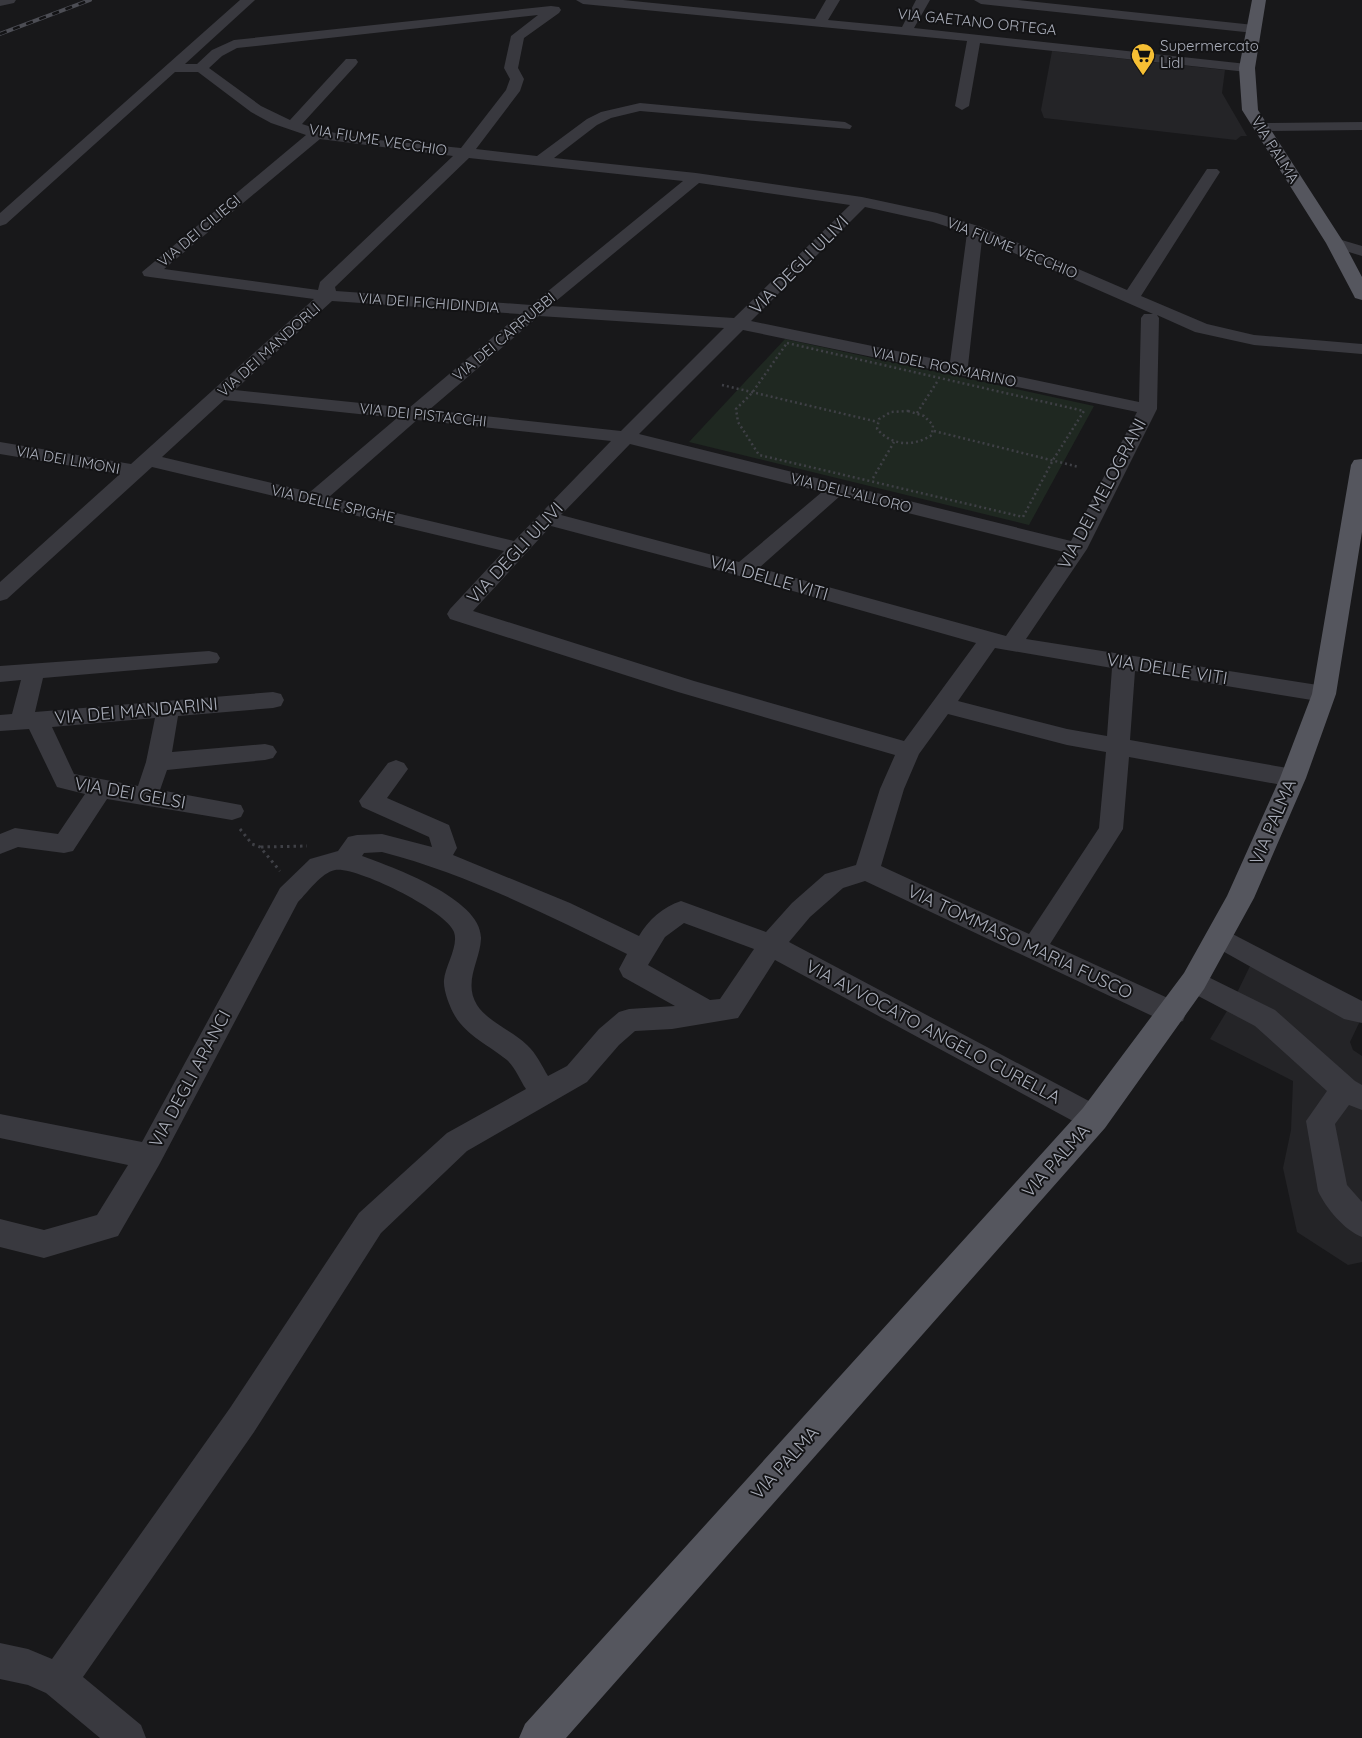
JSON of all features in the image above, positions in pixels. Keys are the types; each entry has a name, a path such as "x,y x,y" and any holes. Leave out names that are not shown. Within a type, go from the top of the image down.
{"main road":[{"name":"VIA PALMA","path":"1259,0 1254,32 1244,58 1250,110 1335,243 1361,288"},
{"name":"VIA PALMA","path":"539,1738 1094,1118 1173,1013 1194,981 1240,898 1293,778 1324,694 1362,465"}],"street":[{"path":"0,2 9,0"},
{"path":"0,221 248,0"},
{"name":"VIA GAETANO ORTEGA","path":"584,0 974,38 1244,58"},
{"path":"732,14 742,0"},
{"path":"819,23 833,0"},
{"path":"906,31 923,0"},
{"path":"981,0 1254,32"},
{"path":"172,68 201,68 217,53 234,44 559,5"},
{"path":"465,153 513,90 517,79 511,68 518,36 559,5"},
{"path":"1221,41 1222,34 1254,32"},
{"path":"962,106 974,38"},
{"path":"292,126 351,62"},
{"name":"VIA FIUME VECCHIO","path":"201,68 256,110 276,120 317,134 465,153 696,178 862,202 937,218 975,230 1131,297 1152,309 1201,328 1254,340 1324,347"},
{"path":"541,160 599,119 623,110 640,108 845,126"},
{"path":"1261,128 1362,126"},
{"name":"VIA DEI CILIEGI","path":"317,134 150,272 328,296"},
{"name":"VIA DEI MANDORLI","path":"142,465 328,296 326,286 465,153"},
{"path":"1131,297 1212,172"},
{"name":"VIA DEI CARRUBBI","path":"314,499 535,310 696,178"},
{"name":"VIA DEGLI ULIVI","path":"862,202 626,437 518,548 458,614 686,687 909,751"},
{"path":"948,372 975,230"},
{"path":"1335,243 1362,252"},
{"name":"VIA DEI FICHIDINDIA","path":"328,296 740,324"},
{"name":"VIA DEI MELOGRANI","path":"867,871 874,842 892,789 909,751 943,705 1000,642 1077,549 1148,410 1150,318"},
{"name":"VIA DEL ROSMARINO","path":"740,324 948,372 1148,410"},
{"path":"1324,347 1346,344 1362,336"},
{"path":"1324,347 1362,349"},
{"path":"1324,347 1362,358"},
{"name":"VIA DEI PISTACCHI","path":"220,394 626,437"},
{"name":"VIA DELL'ALLORO","path":"626,437 837,489 868,488 1077,549"},
{"name":"VIA DEI LIMONI","path":"0,448 142,465"},
{"path":"0,594 142,465"},
{"name":"VIA DELLE SPIGHE","path":"142,465 314,499 518,548"},
{"path":"743,570 837,489"},
{"name":"VIA DELLE VITI","path":"547,518 743,570 1000,642 1324,694"},
{"path":"0,674 209,658"},
{"path":"1034,948 1110,829 1124,662"},
{"path":"19,722 34,671"},
{"name":"VIA DEI MANDARINI","path":"19,722 273,700"},
{"path":"943,705 1067,737 1293,778"},
{"path":"146,797 158,762 168,709"},
{"name":"VIA DEI GELSI","path":"19,722 65,781 101,789 232,811"},
{"path":"158,762 265,752"},
{"path":"396,769 371,802 440,831 445,848 437,859"},
{"path":"0,845 16,837 64,844 101,789"},
{"path":"543,1092 518,1053 490,1034 465,1010 457,981 468,939 467,929 460,920 436,900 398,879 345,860 357,844 382,844 437,859 561,910 642,950 632,969 707,1011"},
{"name":"VIA DEGLI ARANCI","path":"0,1126 149,1156 292,892 319,866 333,861 345,860"},
{"path":"59,1680 242,1420 370,1223 457,1142 577,1074 609,1037 629,1020 672,1018 707,1011 728,1010 771,945 801,910 834,881 867,871"},
{"name":"VIA TOMMASO MARIA FUSCO","path":"867,871 1173,1013"},
{"name":"VIA AVVOCATO ANGELO CURELLA","path":"642,950 656,930 681,911 771,945 1094,1118"},
{"path":"1218,937 1354,1011 1362,1012"},
{"path":"1194,981 1265,1018 1353,1094 1320,1121 1333,1191 1362,1223"},
{"path":"0,1233 44,1244 107,1226 149,1156"},
{"path":"0,1661 28,1667 59,1680 128,1738"}],"path":[{"path":"787,343 948,372 1084,411 1054,460 1023,517 868,488 759,455 738,422 736,409 752,392 787,343"},
{"path":"917,413 948,372"},
{"path":"722,385 878,422"},
{"path":"878,422 891,412 917,413 930,420 934,431"},
{"path":"878,422 878,429 881,434 894,442 920,442 927,439 934,431"},
{"path":"934,431 1079,467"},
{"path":"868,488 894,442"},
{"path":"232,811 234,823 252,844 260,847 292,892"}],"shaded area":[{"path":"1052,51 1225,70 1222,93 1247,136 1241,136 1236,140 1044,118 1041,110"},
{"path":"785,339 1094,406 1029,525 689,442"},
{"path":"1251,964 1360,1021 1350,1042 1353,1050 1362,1056 1362,1262 1348,1265 1297,1232 1283,1168 1291,1130 1293,1081 1210,1039 1233,1001"}],"railway":[{"path":"0,34 90,0"}],"place":[{"name":"Supermercato Lidl","path":"1143,76"}]}
